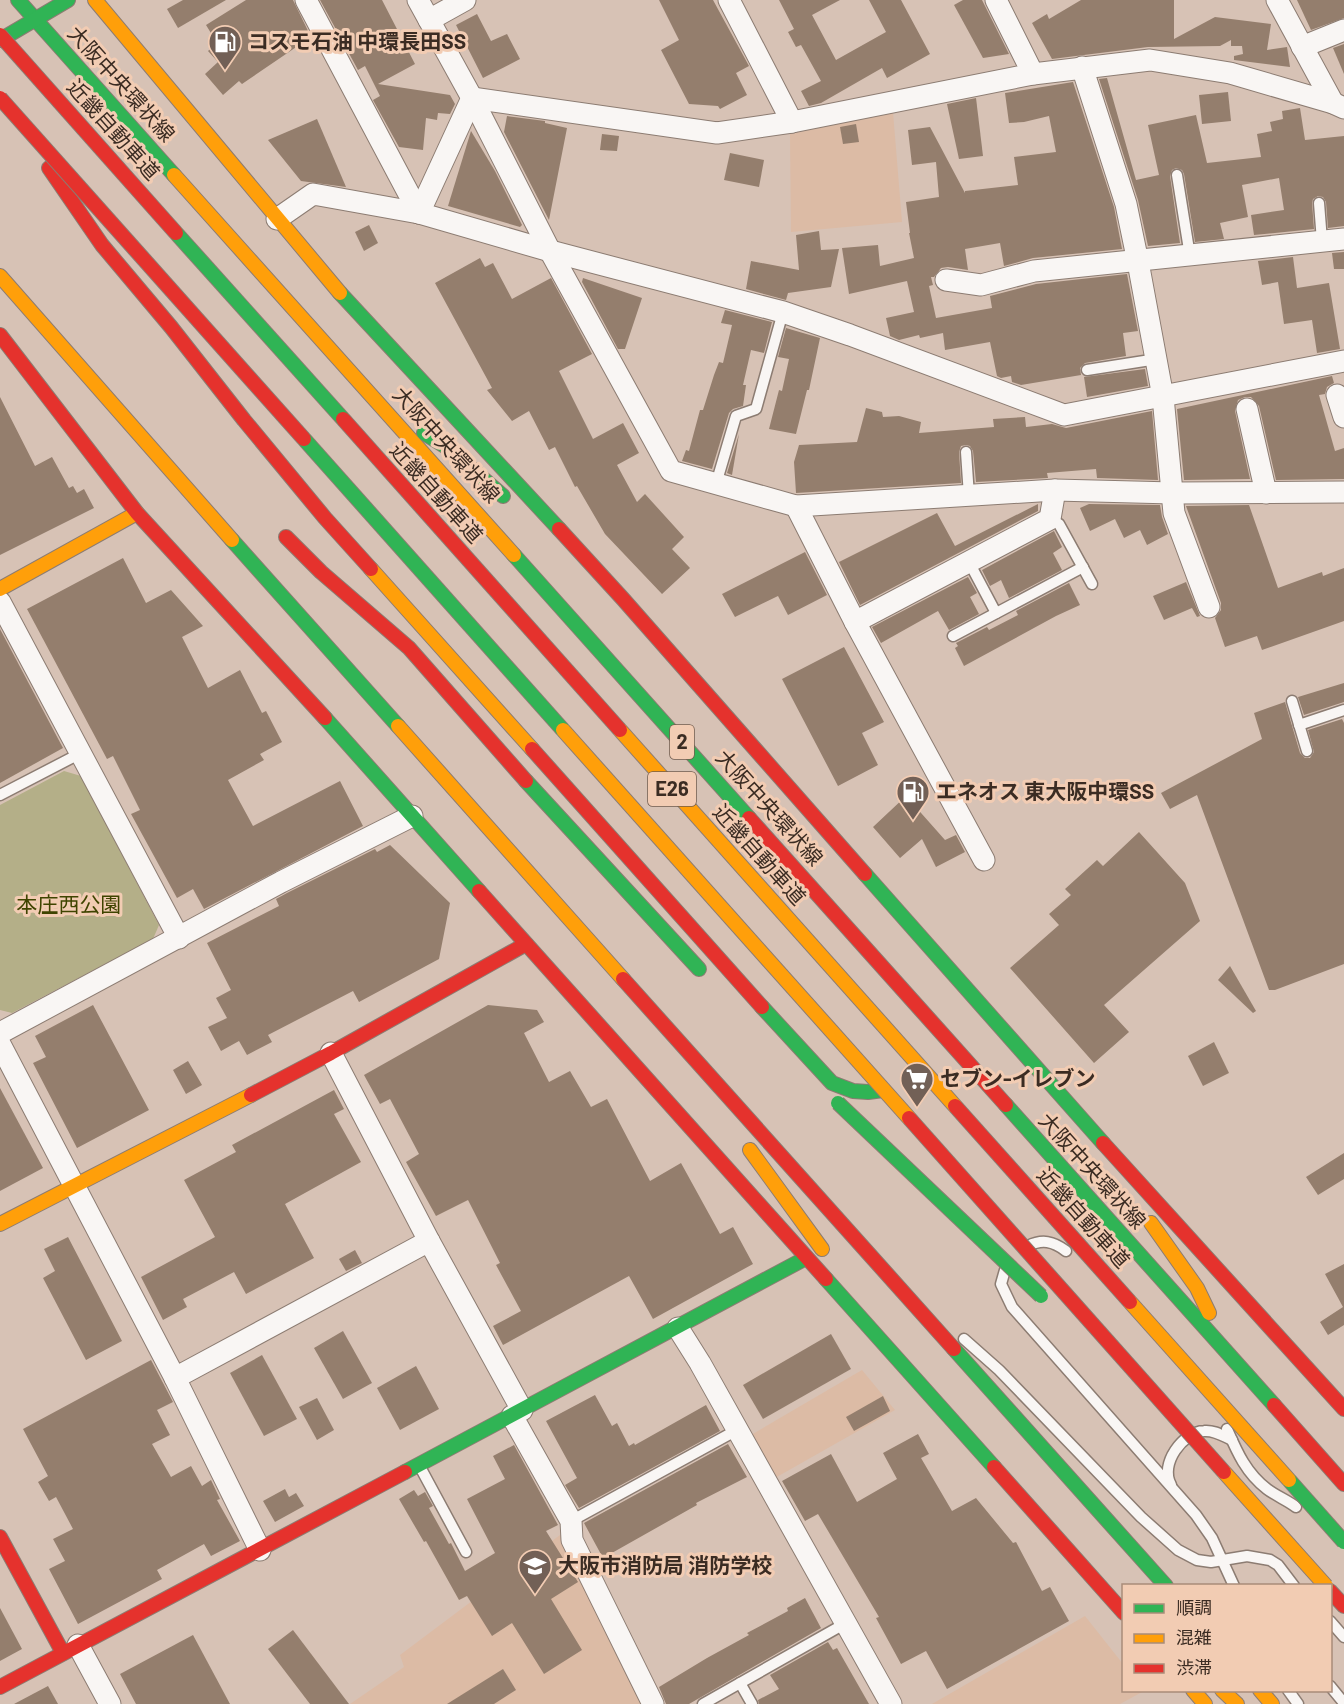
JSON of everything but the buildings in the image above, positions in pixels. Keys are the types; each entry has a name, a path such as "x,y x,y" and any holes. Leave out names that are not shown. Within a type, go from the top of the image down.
{"main road":[{"name":"大阪中央環状線","path":"18,0 387,410 1344,1484"},
{"path":"0,37 68,0"},
{"name":"2","path":"94,0 323,274 624,599 1104,1144 1344,1409"},
{"name":"近畿自動車道","path":"0,37 1341,1546"},
{"name":"E26","path":"0,98 1324,1584"},
{"path":"15,116 102,245 340,535 826,1078 838,1087 851,1091 872,1093 883,1090"},
{"path":"0,276 1164,1584"},
{"path":"0,335 137,513 412,816 1122,1611"},
{"path":"387,410 448,448 516,507"},
{"path":"0,589 137,513"},
{"path":"533,522 624,599"},
{"path":"286,537 321,572 409,648 708,979"},
{"path":"0,1224 331,1053 526,944"},
{"path":"612,966 635,1015"},
{"path":"787,1055 1054,1308"},
{"path":"738,1137 800,1217 883,1344"},
{"path":"1104,1144 1141,1208 1197,1288 1233,1360"},
{"path":"0,1687 807,1258"},
{"path":"1096,1349 1238,1487"},
{"path":"1023,1501 1097,1562"},
{"path":"0,1537 70,1649"},
{"path":"1332,1593 1344,1606"},
{"path":"1195,1692 1205,1704"},
{"path":"1224,1692 1237,1704"},
{"path":"1262,1692 1272,1704"}],"street":[{"path":"306,0 419,213"},
{"path":"418,0 472,98 550,251 671,471 796,506 1055,490 1173,493 1344,492"},
{"path":"429,20 465,0"},
{"path":"729,0 792,122"},
{"path":"1277,0 1302,46 1339,105"},
{"path":"1002,2 1033,74"},
{"path":"1302,46 1344,30"},
{"path":"472,98 717,133 792,122 1033,74 1150,60 1230,73 1339,105"},
{"path":"1082,67 1126,204 1138,262 1163,397 1174,513 1209,608"},
{"path":"419,213 472,98"},
{"path":"277,219 313,194 419,213 550,251 783,312 1064,415 1344,361"},
{"path":"946,280 981,285 1034,271 1344,239"},
{"path":"1337,395 1344,417"},
{"path":"1247,409 1266,492"},
{"path":"855,622 1050,519 1055,490"},
{"path":"796,506 855,622 984,860"},
{"path":"0,602 179,938"},
{"path":"0,1033 282,882 412,816"},
{"path":"0,1044 175,1378 260,1550"},
{"path":"331,1053 571,1521 572,1540 653,1704"},
{"path":"175,1378 429,1241"},
{"path":"678,1328 891,1704"},
{"path":"70,1649 110,1704"}],"lane":[{"path":"1177,175 1190,256"},
{"path":"1318,203 1322,241"},
{"path":"716,484 736,416 756,409 783,312"},
{"path":"1087,370 1157,359"},
{"path":"966,452 969,496"},
{"path":"1050,519 1059,524 1092,584"},
{"path":"969,562 996,613"},
{"path":"953,636 1083,567"},
{"path":"1292,701 1308,750"},
{"path":"1299,725 1344,710"},
{"path":"0,795 81,753"},
{"path":"1075,1259 1056,1243 1043,1241 1030,1244 1005,1267 1001,1284 1003,1291 1011,1307 1206,1528 1233,1584"},
{"path":"921,1311 970,1343 987,1358 1141,1516 1178,1550 1197,1560 1211,1562 1247,1556 1270,1560 1278,1565 1292,1584"},
{"path":"1161,1353 1222,1422 1239,1457 1254,1476 1265,1487 1301,1511 1341,1546"},
{"path":"571,1521 737,1430"},
{"path":"1174,1490 1167,1480 1167,1467 1172,1454 1184,1442 1203,1431 1217,1432 1232,1440"},
{"path":"419,1465 466,1552"},
{"path":"703,1704 846,1623"},
{"path":"1332,1623 1344,1637"},
{"path":"740,1683 752,1704"},
{"path":"1332,1688 1344,1703"}],"shaded area":[{"path":"893,112 902,222 791,232 790,134"},
{"path":"862,1370 895,1410 775,1478 751,1435"},
{"name":"大阪市消防局 消防学校","path":"560,1535 645,1704 350,1704 404,1667 400,1655"},
{"path":"1085,1616 1122,1663 1122,1692 1142,1692 1120,1704 932,1704"}],"green space":[{"name":"本庄西公園","path":"64,771 81,776 159,925 153,939 12,1013 0,1010 0,805"}],"traffic: fast":[{"path":"18,0 174,175"},
{"path":"0,40 68,0"},
{"path":"176,233 343,419"},
{"path":"340,293 559,529"},
{"path":"424,433 448,448 503,496"},
{"path":"304,439 563,730"},
{"path":"232,540 398,726"},
{"path":"514,555 749,818"},
{"path":"325,718 479,891"},
{"path":"526,781 699,969"},
{"path":"865,874 1103,1143"},
{"path":"762,1007 832,1083 853,1091 883,1090"},
{"path":"838,1103 1041,1296"},
{"path":"1006,1105 1274,1405"},
{"path":"405,1472 806,1258"},
{"path":"826,1279 994,1467"},
{"path":"954,1349 1164,1584"},
{"path":"1289,1480 1344,1542"}],"traffic: slow":[{"path":"95,0 340,293"},
{"path":"174,175 514,555"},
{"path":"0,276 232,540"},
{"path":"0,589 137,513"},
{"path":"371,569 532,749"},
{"path":"398,726 623,979"},
{"path":"563,730 909,1118"},
{"path":"620,730 955,1106"},
{"path":"0,1224 251,1095"},
{"path":"750,1150 822,1249"},
{"path":"1151,1223 1197,1288 1209,1313"},
{"path":"1130,1302 1289,1480"},
{"path":"1224,1472 1324,1584"},
{"path":"1195,1692 1205,1704"},
{"path":"1224,1692 1237,1704"},
{"path":"1262,1692 1272,1704"}],"traffic: jam":[{"path":"0,35 176,233"},
{"path":"0,98 304,439"},
{"path":"49,168 102,245 325,518 371,569"},
{"path":"0,335 137,513 325,718"},
{"path":"343,419 620,730"},
{"path":"559,529 865,874"},
{"path":"286,537 321,572 409,648 526,781"},
{"path":"532,749 762,1007"},
{"path":"749,818 1006,1105"},
{"path":"479,891 826,1279"},
{"path":"251,1095 526,944"},
{"path":"623,979 954,1349"},
{"path":"955,1106 1130,1302"},
{"path":"909,1118 1224,1472"},
{"path":"1103,1143 1344,1409"},
{"path":"1274,1405 1344,1484"},
{"path":"994,1467 1122,1611"},
{"path":"0,1687 405,1472"},
{"path":"0,1537 63,1653"},
{"path":"1332,1593 1344,1606"}],"place":[{"name":"コスモ石油 中環長田SS","path":"225,71"},
{"name":"エネオス 東大阪中環SS","path":"913,821"},
{"name":"セブン-イレブン","path":"917,1108"},
{"name":"大阪市消防局 消防学校","path":"535,1595"}]}
